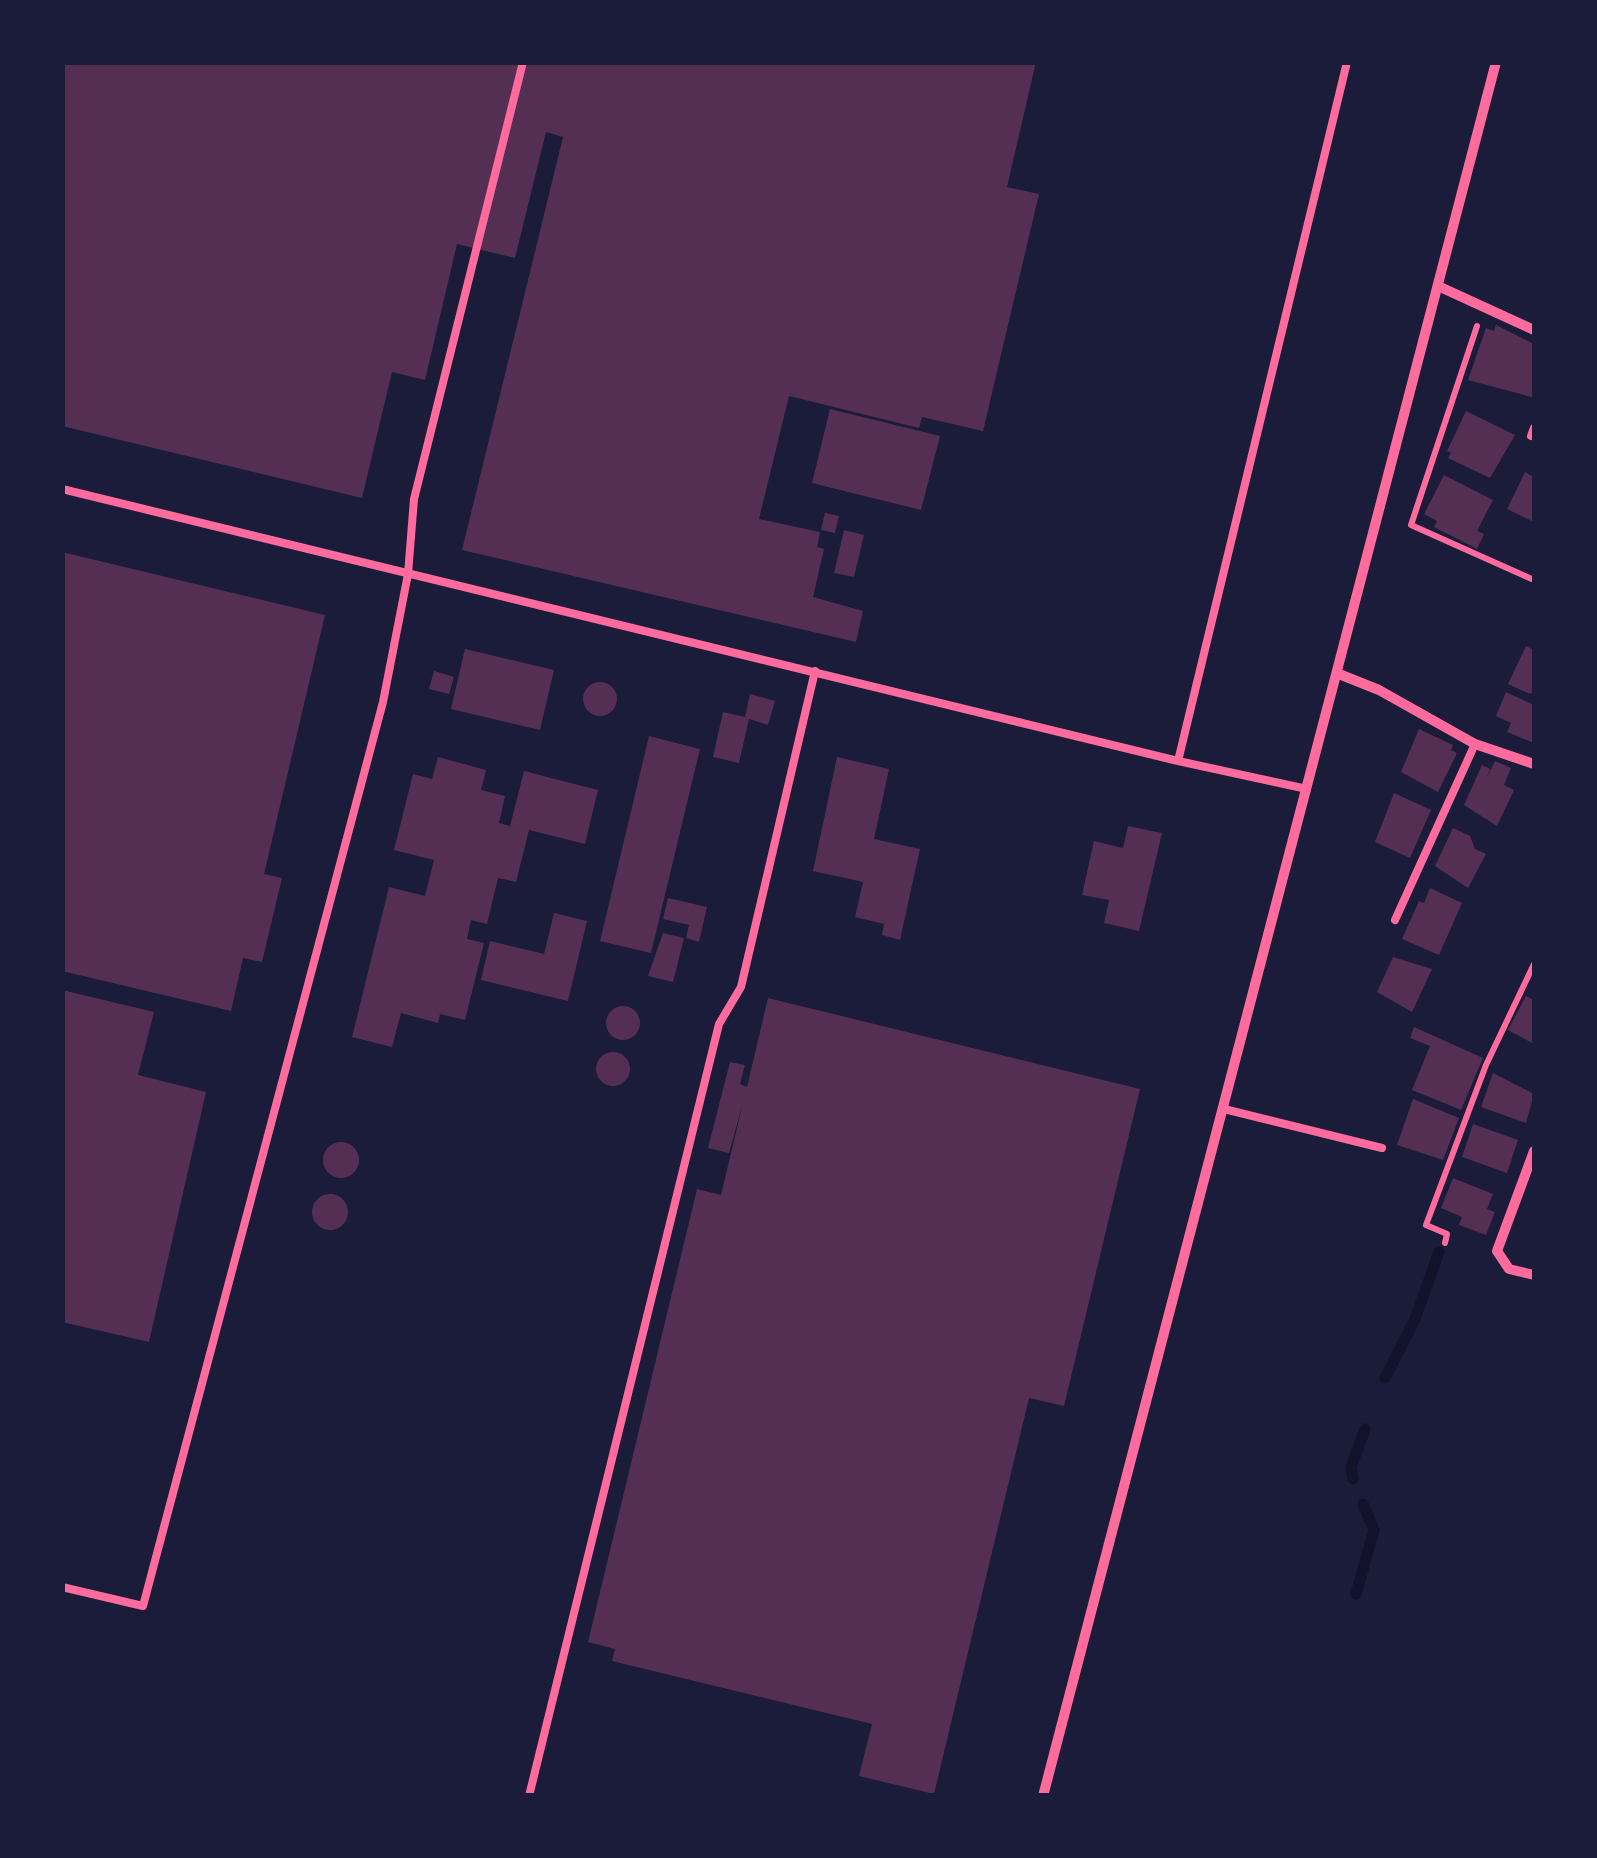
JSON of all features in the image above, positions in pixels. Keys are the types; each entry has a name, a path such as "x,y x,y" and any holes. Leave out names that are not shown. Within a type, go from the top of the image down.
{"street":[{"path":"1044,1796 1496,62"},
{"path":"1438,286 1534,330"},
{"path":"1339,674 1380,690 1475,744 1534,764"},
{"path":"1534,1151 1497,1250 1509,1269 1534,1276"}],"lane":[{"path":"62,1586 143,1606 384,702 408,574 414,499 523,62"},
{"path":"1178,761 1347,62"},
{"path":"62,489 1178,761 1309,789"},
{"path":"529,1796 719,1024 741,986 815,671"},
{"path":"1395,920 1475,744"},
{"path":"1224,1110 1382,1148"}],"path":[{"path":"1483,306 1411,525 1534,580"},
{"path":"1444,1242 1447,1234 1426,1225 1486,1065 1534,964"}],"building":[{"path":"62,62 1036,62 1007,187 1039,194 983,431 922,417 919,428 789,396 759,519 820,532 817,547 824,549 813,597 863,611 856,642 462,550 563,137 546,132 515,258 457,244 425,380 392,372 362,498 62,426"},
{"path":"1496,325 1534,344 1532,397 1468,380 1486,328 1494,331"},
{"path":"830,409 940,436 921,510 812,483"},
{"path":"1466,411 1515,435 1490,478 1448,458 1451,453 1447,451"},
{"path":"1534,471 1534,522 1507,509 1525,472 1532,476"},
{"path":"1444,475 1493,500 1477,531 1484,534 1477,549 1434,527 1437,521 1424,514"},
{"path":"825,513 839,516 835,533 821,530"},
{"path":"844,530 864,535 854,577 834,573"},
{"path":"62,552 325,615 264,874 282,878 262,962 243,958 231,1011 62,971"},
{"path":"1526,646 1534,650 1534,691 1530,694 1508,684"},
{"path":"465,649 554,670 540,730 451,709"},
{"path":"434,671 454,677 449,694 429,689"},
{"path":"600,682 612,687 617,699 612,711 600,716 588,711 583,699 588,687"},
{"path":"1506,692 1534,705 1534,743 1507,732 1511,723 1496,716"},
{"path":"750,694 775,701 768,725 749,719 739,763 713,757 723,712 745,717"},
{"path":"1419,729 1453,745 1451,750 1457,753 1438,792 1401,772"},
{"path":"649,736 700,749 651,953 600,941"},
{"path":"438,757 486,770 481,790 505,796 499,823 510,826 524,771 598,790 585,844 529,830 516,882 498,878 487,924 471,920 467,939 484,943 465,1020 440,1014 438,1023 401,1013 392,1047 352,1037 389,887 425,896 434,860 394,850 413,774 432,779"},
{"path":"837,757 889,769 874,839 920,849 900,940 882,935 884,924 855,917 863,882 813,871"},
{"path":"1495,761 1511,768 1504,785 1514,790 1497,826 1464,805 1482,765 1490,769 1487,777"},
{"path":"1394,793 1431,810 1410,858 1375,842"},
{"path":"1128,826 1162,833 1139,931 1104,923 1109,900 1082,895 1094,841 1123,848"},
{"path":"1453,828 1470,836 1475,849 1486,854 1468,888 1435,866"},
{"path":"1430,888 1462,903 1439,955 1402,939 1419,901 1424,903"},
{"path":"668,898 707,907 699,942 686,938 689,925 663,919"},
{"path":"554,913 587,921 568,1001 481,980 490,941 544,954"},
{"path":"663,933 684,938 673,982 648,976"},
{"path":"1393,957 1432,969 1412,1012 1377,992"},
{"path":"62,990 154,1012 138,1075 206,1092 149,1342 62,1322"},
{"path":"1526,996 1534,1000 1534,1044 1508,1030"},
{"path":"768,998 1140,1089 1064,1406 1029,1398 934,1794 859,1776 872,1724 612,1661 615,1649 588,1642 697,1189 721,1195 743,1103 729,1153 708,1148 730,1062 745,1065 740,1084 747,1087"},
{"path":"623,1006 635,1011 640,1023 635,1035 623,1040 611,1035 606,1023 611,1011"},
{"path":"1414,1027 1483,1058 1461,1110 1412,1090 1430,1046 1410,1038"},
{"path":"613,1052 625,1057 630,1069 625,1081 613,1086 601,1081 596,1069 601,1057"},
{"path":"1493,1073 1534,1094 1526,1123 1481,1107"},
{"path":"1413,1099 1459,1118 1443,1160 1397,1145"},
{"path":"1473,1124 1518,1140 1507,1173 1462,1157"},
{"path":"341,1142 354,1147 359,1160 354,1173 341,1178 328,1173 323,1160 328,1147"},
{"path":"1453,1178 1493,1194 1487,1209 1495,1212 1486,1235 1459,1225 1462,1217 1441,1208"},
{"path":"330,1194 343,1199 348,1212 343,1225 330,1230 317,1225 312,1212 317,1199"}],"waterway":[{"path":"1385,1378 1415,1319 1439,1252"},
{"path":"1353,1479 1351,1467 1365,1429"},
{"path":"1356,1594 1374,1530 1363,1504"}]}
